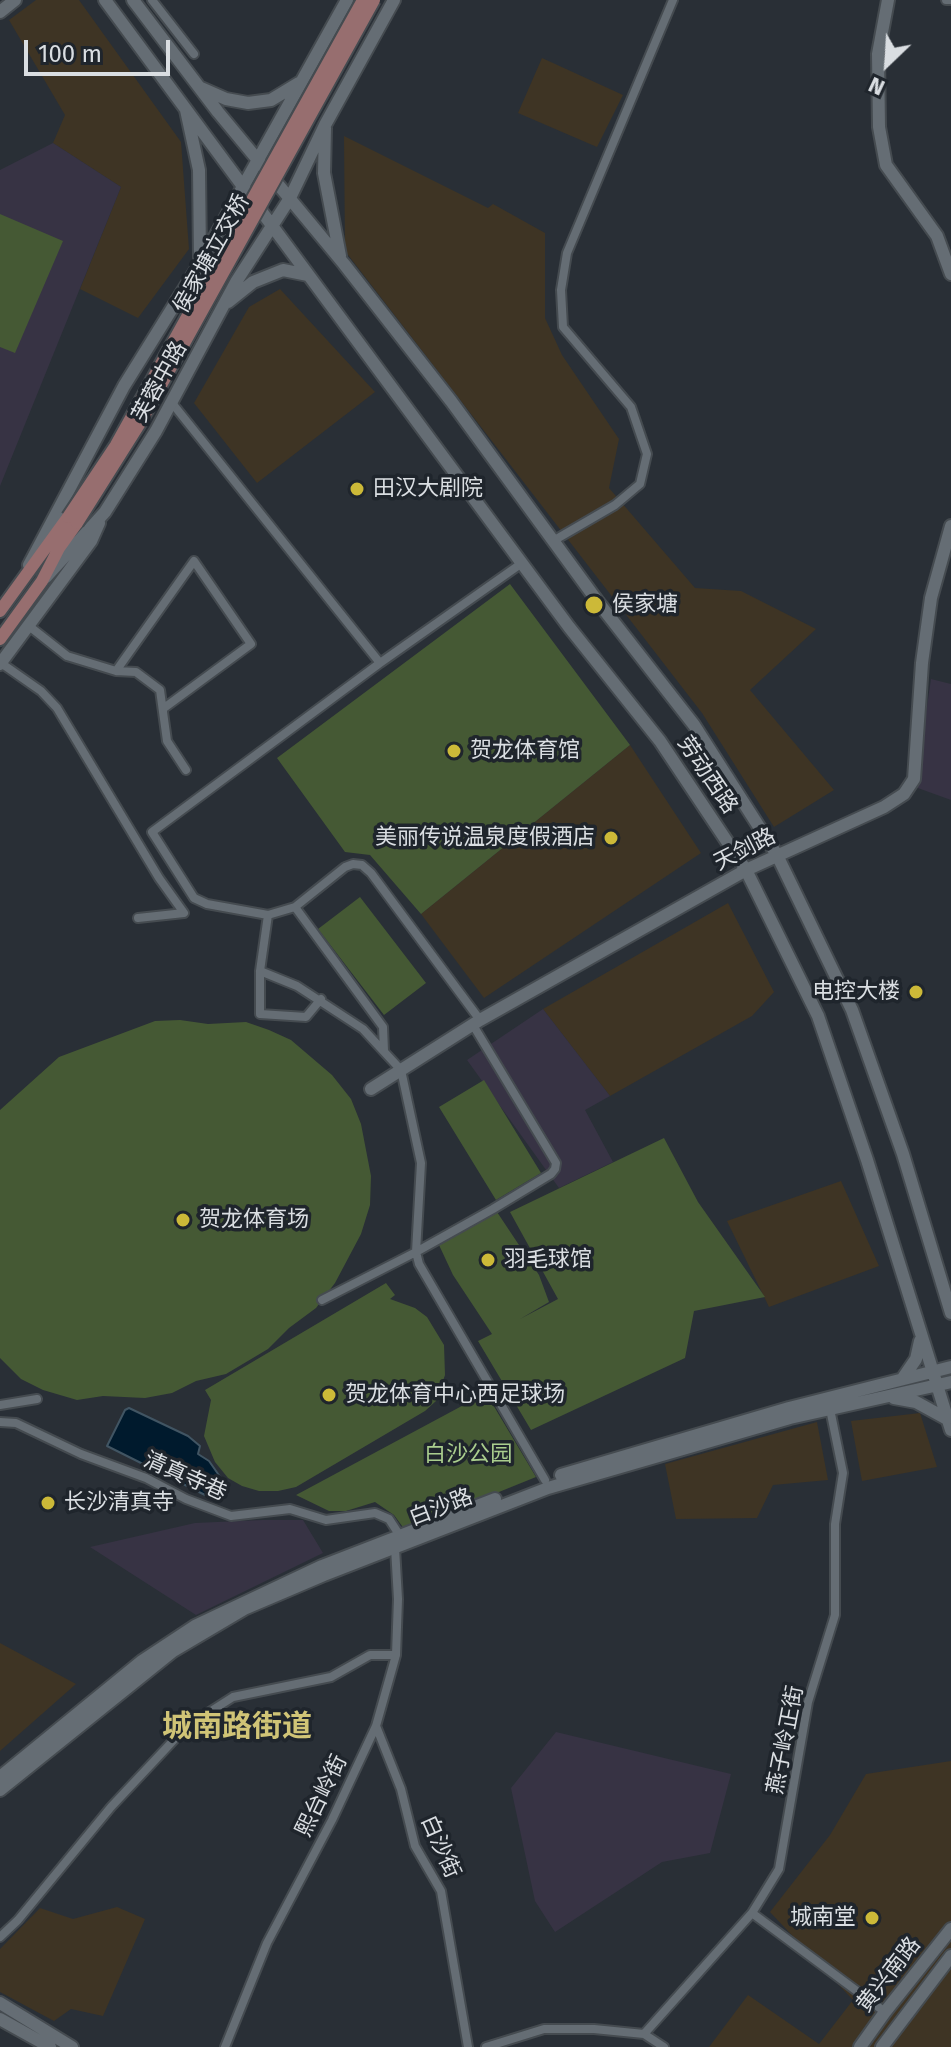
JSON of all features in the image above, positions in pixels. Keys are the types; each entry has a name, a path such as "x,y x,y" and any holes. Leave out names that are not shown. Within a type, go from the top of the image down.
{"main road":[{"name":"侯家塘立交桥","path":"73,520 363,0"},
{"name":"侯家塘立交桥","path":"73,520 140,423 374,0"},
{"path":"42,581 73,520"},
{"path":"20,583 73,520"},
{"name":"芙蓉中路","path":"0,639 42,581"},
{"name":"芙蓉中路","path":"0,611 20,583"}],"street":[{"path":"0,12 15,0"},
{"name":"劳动西路","path":"105,0 522,563 660,741 746,870 818,1016 867,1160 949,1424"},
{"name":"劳动西路","path":"133,0 451,401 694,725 777,855 852,1010 903,1154 951,1313"},
{"path":"152,0 194,54"},
{"path":"258,161 347,0"},
{"name":"芙蓉中路","path":"42,581 105,512 172,403 236,282 290,198 325,125 394,0"},
{"path":"553,541 615,505 640,484 647,454 631,407 563,327 561,290 567,253 673,0"},
{"path":"888,0 878,54 879,127 886,165 937,236 951,274"},
{"path":"200,87 226,99 248,103 271,100 302,81"},
{"path":"184,105 199,170 201,262"},
{"path":"325,125 324,173 341,259"},
{"name":"芙蓉中路","path":"20,583 124,386 201,262 258,161"},
{"path":"226,304 253,282 283,270 308,275"},
{"path":"172,403 380,663"},
{"path":"105,512 91,541 1,664 41,691 57,708 159,878 184,913 138,918"},
{"name":"天剑路","path":"371,1089 477,1023 746,870 884,807 904,794 914,779 922,663 931,598 951,526"},
{"path":"116,671 194,561 251,644 164,708"},
{"path":"322,1300 416,1252 528,1188 555,1169 556,1163 477,1023 371,873 362,865 345,867 295,907 268,915 207,904 194,898 152,832 380,663 522,563"},
{"path":"29,626 67,656 116,671 136,672 160,690 167,741 186,770"},
{"path":"295,907 383,1027 384,1051"},
{"path":"268,915 260,971 260,1014 306,1017 321,999"},
{"path":"260,971 321,999 363,1029 401,1070 421,1163 416,1252 419,1264 545,1480"},
{"path":"903,1378 916,1359 921,1338"},
{"name":"白沙路","path":"0,1790 173,1651 244,1609 545,1480 789,1408 951,1367"},
{"name":"白沙路","path":"0,1777 142,1661 195,1626 311,1570 548,1488 830,1409 951,1382"},
{"path":"887,1397 916,1402 949,1424"},
{"path":"0,1405 37,1399"},
{"name":"燕子岭正街","path":"644,2034 752,1913 779,1869 808,1702 835,1615 835,1524 843,1473 830,1409"},
{"name":"清真寺巷","path":"0,1422 16,1423 81,1454 146,1478 186,1499 231,1516 290,1509 326,1520 375,1513 389,1519 397,1542"},
{"name":"熙台岭街","path":"225,2047 267,1943 332,1820 376,1726 396,1655 397,1542"},
{"path":"0,1937 18,1920 111,1807 186,1727 233,1697 331,1677 370,1655 396,1655"},
{"name":"白沙街","path":"376,1726 401,1789 415,1846 441,1891 468,2047"},
{"path":"752,1913 885,2012"},
{"name":"黄兴南路","path":"860,2047 951,1929"},
{"name":"黄兴南路","path":"882,2047 951,1956"},
{"path":"0,2003 72,2047"},
{"path":"4,2022 50,2047"},
{"path":"486,2047 544,2029 594,2029 644,2034 664,2047"}],"shaded area":[{"path":"36,0 79,0 181,142 189,249 138,318 80,289 121,187 53,143 65,115 9,20"},
{"path":"542,58 623,95 597,147 518,113"},
{"path":"344,136 488,208 493,204 545,233 545,318 562,355 619,439 609,488 695,588 741,591 816,629 750,690 834,790 774,827 702,713 345,251"},
{"path":"53,143 121,187 0,486 0,170"},
{"path":"280,289 375,392 257,483 194,403 249,307"},
{"path":"931,679 951,684 951,800 915,787"},
{"path":"630,745 701,853 484,998 421,914"},
{"path":"728,903 774,992 752,1016 610,1096 543,1009"},
{"path":"543,1009 610,1096 585,1110 613,1162 559,1188 467,1060"},
{"path":"841,1181 879,1266 769,1307 727,1221"},
{"path":"920,1413 937,1467 862,1481 851,1421"},
{"path":"817,1422 828,1480 773,1485 757,1518 676,1519 665,1464"},
{"path":"303,1520 323,1553 196,1615 90,1547 195,1523"},
{"path":"0,1643 76,1684 0,1751"},
{"path":"556,1732 731,1774 710,1853 662,1862 555,1932 535,1901 511,1788"},
{"path":"951,1761 951,2047 709,2047 748,1995 819,2044 853,2000 770,1912 830,1835 866,1774"},
{"path":"117,1907 145,1919 103,2016 71,2009 54,2021 0,1992 0,1949 40,1908 73,1919"}],"green space":[{"path":"0,214 63,241 15,353 0,347"},
{"name":"贺龙体育馆","path":"510,584 630,745 421,914 370,855 345,852 277,758"},
{"path":"360,897 426,983 384,1015 318,929"},
{"name":"贺龙体育场","path":"180,1020 208,1024 246,1022 269,1030 291,1040 332,1075 351,1099 361,1124 371,1176 370,1205 361,1234 335,1283 316,1308 268,1349 226,1374 196,1381 172,1393 145,1398 103,1396 77,1400 43,1390 21,1379 0,1358 0,1110 59,1057 155,1021"},
{"path":"484,1080 541,1173 496,1200 439,1107"},
{"path":"664,1138 698,1202 765,1297 694,1311 685,1358 531,1430 478,1341 492,1334 453,1275 439,1245 497,1212 539,1275 549,1302 520,1319 558,1299 510,1212"},
{"path":"386,1283 395,1295 390,1299 415,1308 427,1317 444,1345 445,1375 436,1401 425,1411 296,1487 259,1491 228,1478 215,1462 204,1436 211,1400 205,1390"},
{"name":"白沙公园","path":"486,1393 536,1477 405,1530 394,1515 375,1502 346,1511 329,1511 296,1495"}],"water":[{"path":"129,1408 188,1436 200,1446 198,1454 209,1461 223,1481 213,1499 107,1446 125,1410"}],"place":[{"name":"田汉大剧院","path":"357,489"},
{"name":"侯家塘","path":"594,605"},
{"name":"贺龙体育馆","path":"454,751"},
{"name":"美丽传说温泉度假酒店","path":"611,838"},
{"name":"电控大楼","path":"916,992"},
{"name":"贺龙体育场","path":"183,1220"},
{"name":"羽毛球馆","path":"488,1260"},
{"name":"贺龙体育中心西足球场","path":"329,1395"},
{"name":"长沙清真寺","path":"48,1503"},
{"name":"城南堂","path":"872,1918"}],"district":[{"name":"城南路街道","path":"237,1728"}]}
